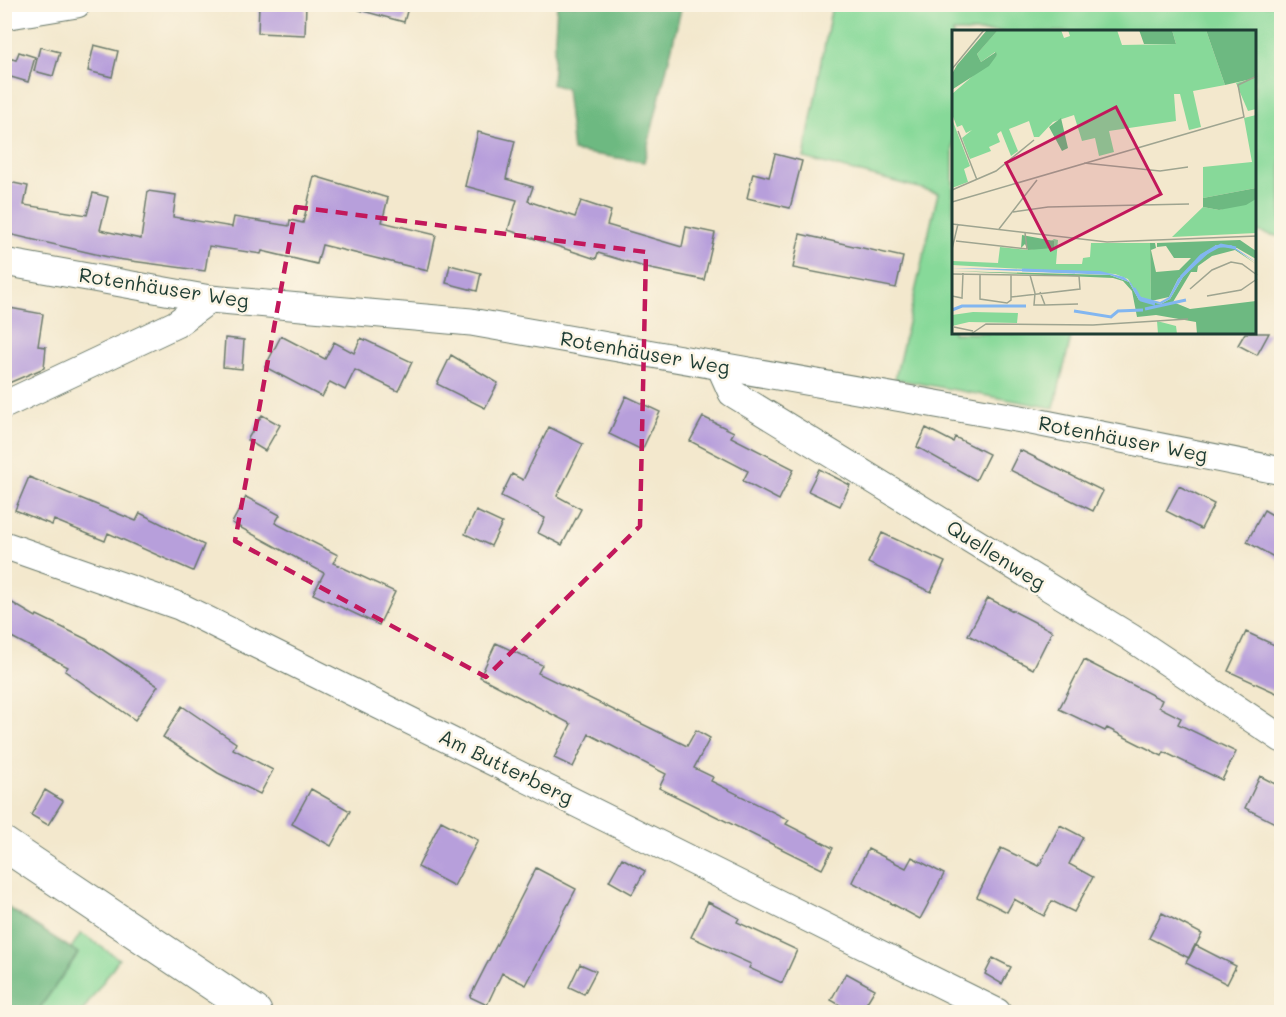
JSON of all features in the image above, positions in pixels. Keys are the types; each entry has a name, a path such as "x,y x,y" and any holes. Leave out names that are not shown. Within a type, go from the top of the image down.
{"main road":[{"path":"4,844 255,1012"}],"street":[{"path":"4,16 77,4"},
{"name":"Rotenhäuser Weg","path":"4,262 210,299 471,322 1021,419 1281,471"},
{"path":"4,405 176,324 210,299"},
{"name":"Quellenweg","path":"720,366 732,393 1130,637 1281,739"},
{"name":"Am Butterberg","path":"4,545 179,606 997,1012"}],"highlighted area":[{"path":"296,207 646,252 640,526 486,677 235,541"}],"green space":[{"path":"557,5 682,5 644,162 573,151 566,89 552,84"},
{"path":"832,5 1281,5 1281,237 1256,231 1256,30 952,30 952,334 1072,334 1054,408 895,379 938,193 804,158"},
{"path":"4,905 78,953 37,1012 5,1012"},
{"path":"81,933 119,959 82,1012 37,1012 78,954 71,948"}],"building":[{"path":"259,4 306,4 305,35 258,33"},
{"path":"359,4 409,4 404,22 359,10"},
{"path":"94,45 118,51 112,77 88,71"},
{"path":"40,47 60,52 53,76 34,71"},
{"path":"19,52 35,57 28,82 4,75 4,57 16,60"},
{"path":"478,132 515,141 506,179 533,187 528,201 575,217 581,201 611,211 607,225 682,247 686,227 715,233 704,280 651,269 598,253 596,259 508,230 517,200 465,186"},
{"path":"775,154 802,161 790,208 747,198 753,173 769,177"},
{"path":"314,176 388,198 382,222 436,235 428,271 322,245 317,264 262,251 261,254 209,246 205,271 117,259 4,233 4,181 28,186 24,205 87,215 93,193 108,197 100,230 141,239 148,191 176,195 173,217 232,227 234,217 289,226 290,220 303,223"},
{"path":"800,234 903,257 896,288 793,268"},
{"path":"450,265 481,273 477,291 446,283"},
{"path":"4,307 43,314 38,346 46,347 44,368 4,385"},
{"path":"1269,333 1257,355 1238,345 1244,334"},
{"path":"281,336 325,359 334,342 354,353 361,338 412,362 398,391 355,370 345,390 330,382 322,397 265,367"},
{"path":"225,338 244,340 242,369 223,367"},
{"path":"451,355 498,383 485,408 437,384"},
{"path":"626,396 660,412 642,450 609,434"},
{"path":"262,415 280,425 265,451 247,440"},
{"path":"703,417 734,432 731,437 794,469 779,500 743,481 748,471 690,441"},
{"path":"549,427 583,444 557,496 581,509 562,545 538,533 545,518 501,496 512,474 523,480"},
{"path":"926,428 953,442 955,437 989,454 976,480 917,447"},
{"path":"1020,450 1103,491 1093,511 1010,470"},
{"path":"819,469 850,485 840,506 808,491"},
{"path":"29,477 136,521 140,513 204,545 193,571 108,533 105,541 54,520 52,525 15,510"},
{"path":"1179,486 1214,504 1201,529 1166,511"},
{"path":"246,497 280,515 275,523 338,555 333,563 395,592 379,625 313,594 324,573 232,523"},
{"path":"1264,510 1281,520 1281,561 1247,542"},
{"path":"476,511 502,523 491,546 465,534"},
{"path":"882,533 945,562 931,592 868,563"},
{"path":"4,598 36,617 37,615 86,639 158,686 135,720 65,671 68,667 4,633"},
{"path":"988,598 1052,631 1033,669 968,635"},
{"path":"1246,632 1281,648 1281,695 1228,671"},
{"path":"496,643 542,665 538,673 687,746 696,730 710,738 694,768 713,777 711,781 789,820 786,824 833,848 822,869 659,788 666,774 589,734 573,767 554,758 571,724 480,677"},
{"path":"1084,660 1162,700 1159,707 1181,718 1178,724 1236,752 1222,780 1164,752 1162,756 1107,728 1105,731 1059,709"},
{"path":"182,706 236,743 233,749 273,770 260,794 218,773 163,737"},
{"path":"1260,776 1281,787 1281,826 1245,808"},
{"path":"311,789 350,811 331,846 292,824"},
{"path":"45,790 63,801 48,825 31,815"},
{"path":"441,821 478,840 454,886 418,867"},
{"path":"1060,825 1083,837 1069,864 1093,877 1074,912 1052,901 1044,916 1014,899 1007,912 977,897 1001,848 1039,866"},
{"path":"868,849 906,868 912,857 944,874 920,919 852,882"},
{"path":"622,858 645,871 632,894 609,881"},
{"path":"536,868 576,889 526,985 502,973 487,1005 470,997"},
{"path":"708,902 739,918 737,922 797,950 782,983 749,968 751,964 691,937"},
{"path":"1162,913 1202,934 1189,958 1149,938"},
{"path":"1195,945 1236,966 1227,984 1186,963"},
{"path":"993,958 1011,967 1002,984 985,974"},
{"path":"580,964 596,971 584,994 569,987"},
{"path":"846,973 875,989 861,1012 852,1012 831,1000"}]}
